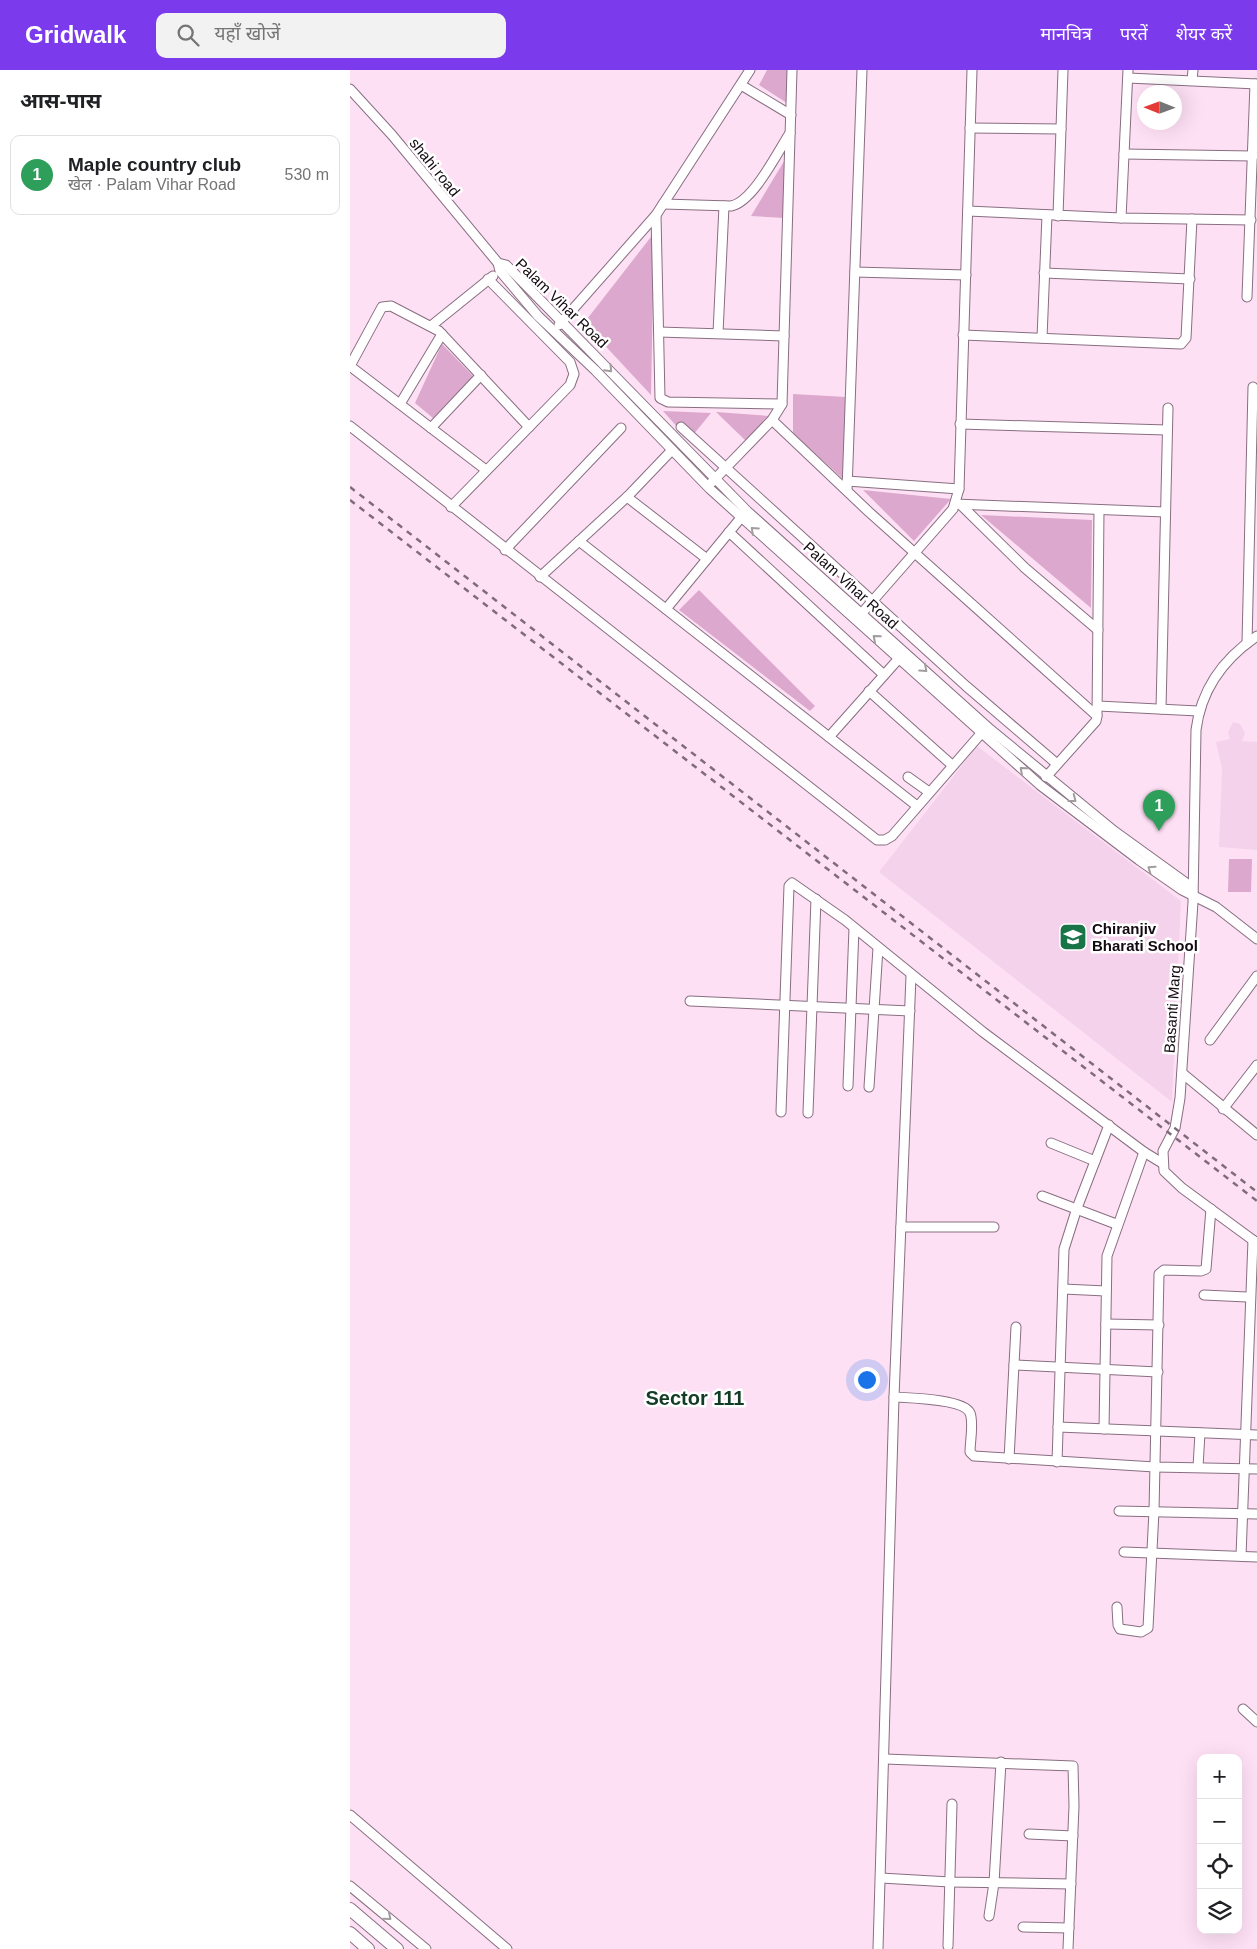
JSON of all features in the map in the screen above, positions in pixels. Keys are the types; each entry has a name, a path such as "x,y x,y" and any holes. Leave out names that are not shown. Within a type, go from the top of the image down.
{"highway":[{"path":"350,1909 397,1949"},
{"path":"350,1933 368,1949"}],"street":[{"path":"554,332 656,215 750,70"},
{"path":"707,487 726,470 772,420 782,404 792,70"},
{"path":"847,486 862,70"},
{"path":"862,613 959,505 972,70"},
{"path":"1058,216 1063,70"},
{"path":"1192,80 1193,70"},
{"path":"1121,218 1128,74 1256,84 1247,297"},
{"path":"740,85 791,115"},
{"name":"shahi road","path":"350,89 392,135 501,266"},
{"path":"970,128 1061,129"},
{"path":"663,204 737,205 745,199 791,132"},
{"path":"1124,154 1253,156"},
{"path":"718,333 724,206"},
{"path":"968,211 1058,216 1251,220"},
{"path":"656,215 659,394 664,400 782,404"},
{"path":"1042,338 1047,215"},
{"path":"963,335 1181,344 1186,338 1192,219"},
{"path":"430,326 488,279 501,266"},
{"name":"Palam Vihar Road","path":"501,266 562,322 715,480 744,514 984,730 1040,785 1182,890 1216,907 1257,939"},
{"name":"Palam Vihar Road","path":"501,266 554,332 595,370 707,487 744,514 862,613 902,655"},
{"path":"855,272 966,275"},
{"path":"1044,273 1190,279"},
{"path":"451,508 570,385 574,374 574,368 488,279"},
{"path":"486,470 350,366 384,305 391,306 442,334 529,427"},
{"path":"659,332 784,336"},
{"path":"400,404 442,334"},
{"path":"431,428 481,375"},
{"path":"1246,643 1248,575 1254,502 1253,387"},
{"path":"1161,709 1168,408"},
{"path":"772,420 847,486 916,554 1097,716"},
{"path":"960,424 1167,430"},
{"path":"350,426 451,508 874,838 881,841 888,839 984,730"},
{"path":"681,427 726,470 1057,764"},
{"path":"505,550 621,428"},
{"path":"540,577 627,497 672,450"},
{"path":"847,486 959,490"},
{"path":"627,497 707,558"},
{"path":"959,505 1165,512"},
{"path":"959,505 1025,568 1098,630"},
{"path":"1046,777 1096,721 1097,716 1099,510"},
{"path":"666,609 744,514"},
{"path":"729,532 884,675"},
{"path":"579,540 917,806"},
{"path":"1248,575 1257,571"},
{"name":"Basanti Marg","path":"1162,1163 1163,1151 1178,1116 1182,1073 1193,894 1198,711 1212,680 1246,643 1257,636"},
{"path":"829,737 902,655"},
{"path":"869,691 952,765"},
{"path":"1098,706 1198,711"},
{"name":"Palam Vihar Road","path":"984,730 1186,883 1193,894"},
{"path":"908,777 928,792"},
{"path":"781,1112 790,883 794,883 854,928 912,976 1144,1152 1162,1163 1164,1171 1174,1180 1210,1209 1255,1241 1247,1302"},
{"path":"808,1113 816,899"},
{"path":"848,1086 849,1008 854,928"},
{"path":"870,1087 878,948"},
{"path":"878,1949 894,1397 912,976"},
{"path":"1210,1040 1257,976"},
{"path":"690,1001 910,1010"},
{"path":"1223,1109 1257,1065"},
{"path":"1182,1073 1223,1109 1255,1130"},
{"path":"1057,1462 1062,1369 1062,1289 1066,1239 1109,1125"},
{"path":"1051,1144 1095,1161"},
{"path":"1104,1429 1107,1256 1116,1224 1144,1152"},
{"path":"1042,1196 1116,1224"},
{"path":"1117,1607 1120,1629 1141,1632 1148,1628 1154,1511 1161,1271 1201,1271 1208,1266 1210,1209"},
{"path":"901,1227 994,1227"},
{"path":"1241,1556 1247,1435 1247,1286"},
{"path":"1062,1289 1106,1291"},
{"path":"1204,1295 1247,1302"},
{"path":"1106,1324 1158,1325"},
{"path":"1009,1459 1016,1327"},
{"path":"1014,1365 1062,1369 1158,1372"},
{"path":"894,1397 950,1402 965,1408 971,1416 971,1455 1009,1459 1155,1467 1257,1469"},
{"path":"1058,1428 1257,1435"},
{"path":"1198,1467 1200,1433"},
{"path":"1119,1511 1257,1514"},
{"path":"1124,1552 1257,1557"},
{"path":"1243,1710 1257,1722"},
{"path":"884,1759 1073,1766 1073,1836 1068,1949"},
{"path":"989,1916 994,1883 1001,1762"},
{"path":"948,1946 952,1804"},
{"path":"350,1814 507,1949"},
{"path":"1029,1834 1073,1836"},
{"path":"881,1878 950,1882 1070,1884"},
{"path":"350,1886 426,1949"},
{"path":"1023,1927 1069,1928"}],"shaded area":[{"path":"767,70 790,70 790,105 759,85"},
{"path":"786,158 785,218 751,216"},
{"path":"654,233 651,395 584,323"},
{"path":"442,344 473,376 433,418 415,403"},
{"path":"793,394 846,397 843,479 793,433"},
{"path":"663,411 711,413 689,440"},
{"path":"716,412 770,416 747,442"},
{"path":"863,490 951,499 914,541"},
{"path":"981,515 1092,520 1091,608"},
{"path":"699,590 815,706 810,711 679,610"},
{"path":"1233,722 1240,724 1245,733 1242,741 1257,742 1257,850 1219,847 1222,768 1216,742 1230,739 1228,732"},
{"path":"977,746 1181,901 1172,1102 879,872"},
{"path":"1229,859 1252,859 1251,892 1228,892"}],"railway":[{"path":"350,487 1257,1192"},
{"path":"350,500 1257,1201"}],"place":[{"name":"Maple country club","path":"1159,831"},
{"name":"Chiranjiv Bharati School","path":"1073,937"}],"district":[{"name":"Sector 111","path":"695,1398"}]}
